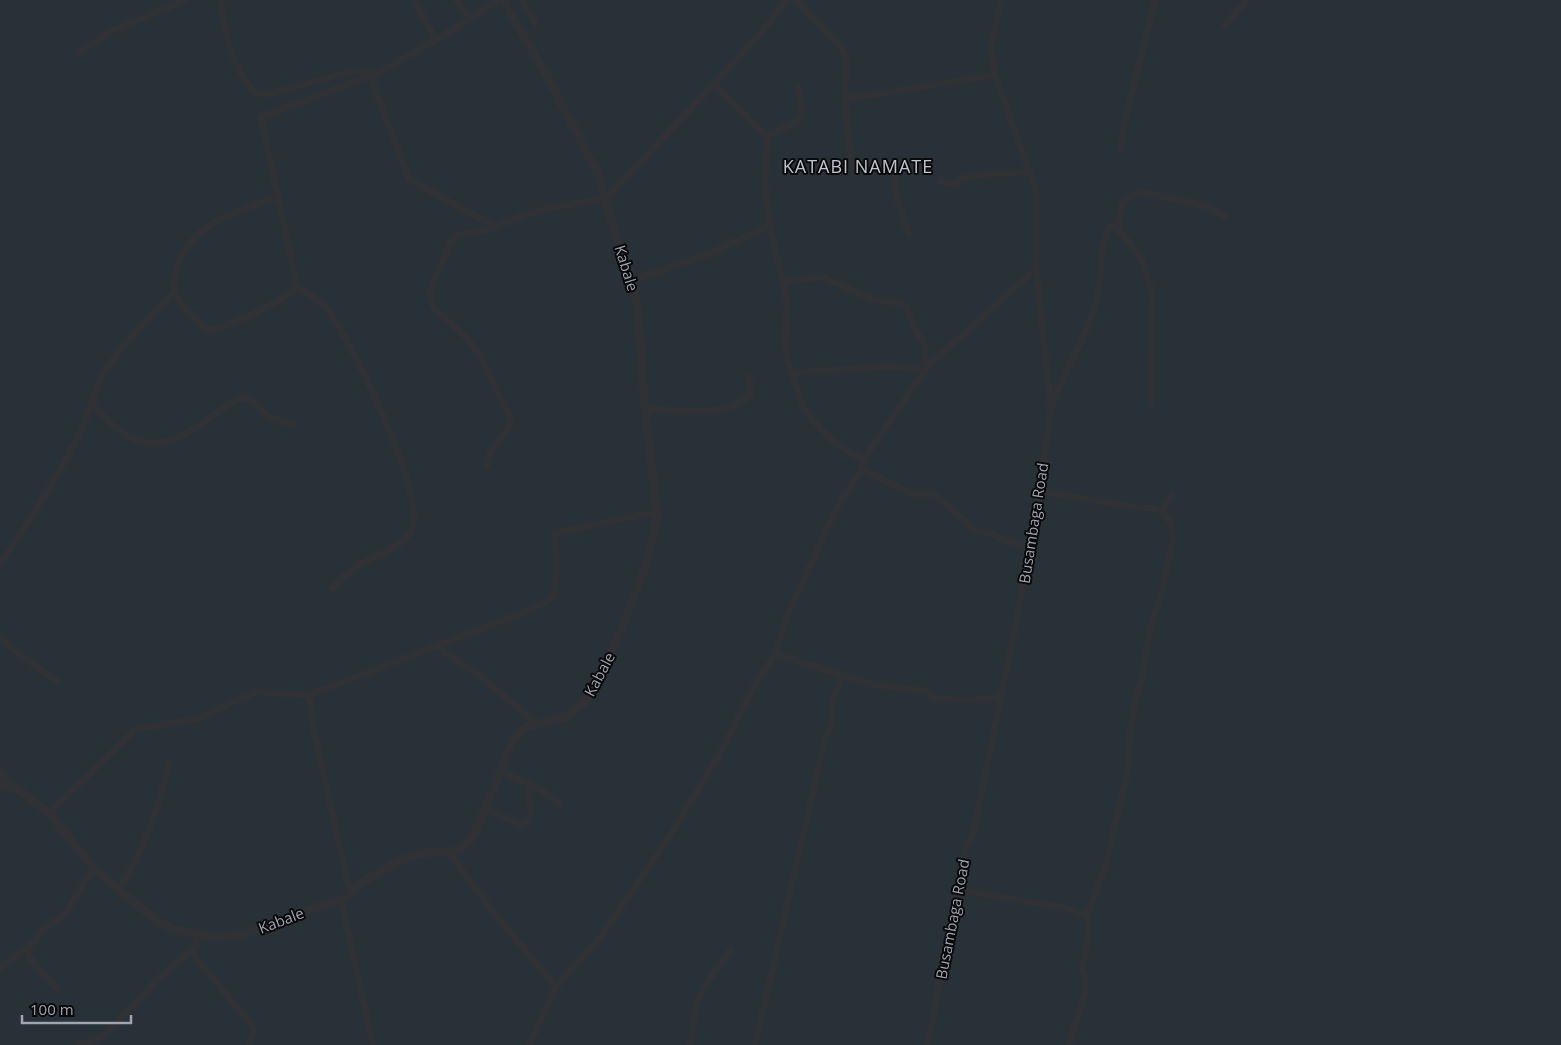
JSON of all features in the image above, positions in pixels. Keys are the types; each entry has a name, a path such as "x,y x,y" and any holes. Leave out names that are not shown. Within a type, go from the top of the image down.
{"street":[{"path":"78,53 112,31 185,0"},
{"path":"221,0 229,48 238,68 255,93 270,94 349,72 378,73"},
{"path":"414,0 436,40"},
{"path":"456,0 470,19"},
{"path":"332,588 354,568 393,548 411,530 415,519 406,476 384,419 362,371 329,312 315,297 297,287 262,118 378,73 436,40 499,0"},
{"name":"Kabale","path":"5,784 19,790 49,813 95,870 157,921 173,929 194,934 213,937 242,935 322,905 341,900 350,894 357,885 399,861 422,853 449,852 460,848 469,841 486,809 514,738 526,727 566,717 586,701 623,624 647,562 657,515 645,408 638,313 633,280 615,232 598,174 523,32 507,8 505,0"},
{"path":"521,0 535,23"},
{"path":"487,465 488,454 510,424 509,415 479,355 468,339 433,307 430,291 451,241 457,235 496,227 524,215 545,209 606,198 714,84 771,21 786,0"},
{"path":"796,0 841,47 846,58 845,99 851,164 854,166 886,164 894,170 896,195 909,234"},
{"name":"Busambaga Road","path":"927,1045 935,1009 942,958 959,890 966,846 973,835 1000,697 1039,491 1051,408 1036,269 1036,190 995,75 990,47 1002,0"},
{"path":"1121,150 1124,123 1154,0"},
{"path":"1225,25 1247,0"},
{"path":"845,99 995,75"},
{"path":"370,76 409,179 496,227"},
{"path":"714,84 767,136 765,184 770,226 784,281 787,302 785,343 792,373 803,406 822,431 836,444 864,460"},
{"path":"767,136 798,121 802,111 798,88"},
{"path":"940,182 956,185 960,179 986,174 1028,172"},
{"path":"1117,228 1123,202 1141,192 1205,206 1225,216"},
{"path":"277,197 225,217 198,233 186,247 173,276 174,292 205,329 212,330 288,296 297,287"},
{"path":"633,280 700,257 770,226"},
{"path":"1051,408 1058,388 1070,367 1097,296 1107,232 1111,226 1117,228 1133,247 1143,263 1152,293 1151,404"},
{"path":"529,1045 556,987 602,936 669,836 719,754 753,688 775,654 788,614 825,533 841,500 862,470 864,460 927,366 1036,269"},
{"path":"784,281 823,277 871,300 901,303 906,306 915,329 924,343 927,366"},
{"path":"0,564 31,519 64,463 92,405 103,375 120,350 174,292"},
{"path":"792,373 889,366 912,369 927,366"},
{"path":"645,408 705,412 723,409 744,401 751,395 749,377"},
{"path":"92,405 127,436 138,441 154,443 172,442 190,432 232,402 244,398 250,400 268,416 293,425"},
{"path":"862,470 912,494 934,494 977,532 992,533 1001,539 1029,546"},
{"path":"1039,491 1141,508 1154,508 1162,512 1170,523 1173,539 1170,559 1150,629 1142,679 1136,698 1130,730 1128,769 1106,864 1088,914 1088,939 1082,970 1086,976 1083,1001 1069,1045"},
{"path":"1162,512 1172,494"},
{"path":"49,813 136,729 197,719 256,692 309,695 546,602 553,595 556,579 555,533 645,514 657,515"},
{"path":"0,637 20,655 57,681"},
{"path":"437,644 447,654 491,684 537,724"},
{"path":"775,654 872,684 929,692 933,699 978,700 1000,697"},
{"path":"755,1045 825,739 832,721 832,702 843,675"},
{"path":"309,695 314,731 350,894"},
{"path":"118,889 140,855 147,838 161,798 169,763"},
{"path":"0,769 5,784"},
{"path":"501,771 528,783 560,804"},
{"path":"486,809 520,824 529,820 531,812 528,783"},
{"path":"449,852 494,913 543,969 556,987"},
{"path":"0,968 35,941 45,927 59,919 69,908 85,881 95,870"},
{"path":"959,890 1066,908 1080,914 1088,914"},
{"path":"341,900 373,1045"},
{"path":"77,1045 97,1039 105,1034 162,976 193,949 196,944 194,934"},
{"path":"25,949 35,965 58,989"},
{"path":"193,949 195,957 251,1024 254,1031 249,1045"},
{"path":"690,1045 695,1029 696,1006 702,993 731,949"}],"shaded area":[{"path":"0,0 1561,0 1561,1045 0,1045"}],"district":[{"name":"KATABI NAMATE","path":"858,166"}]}
